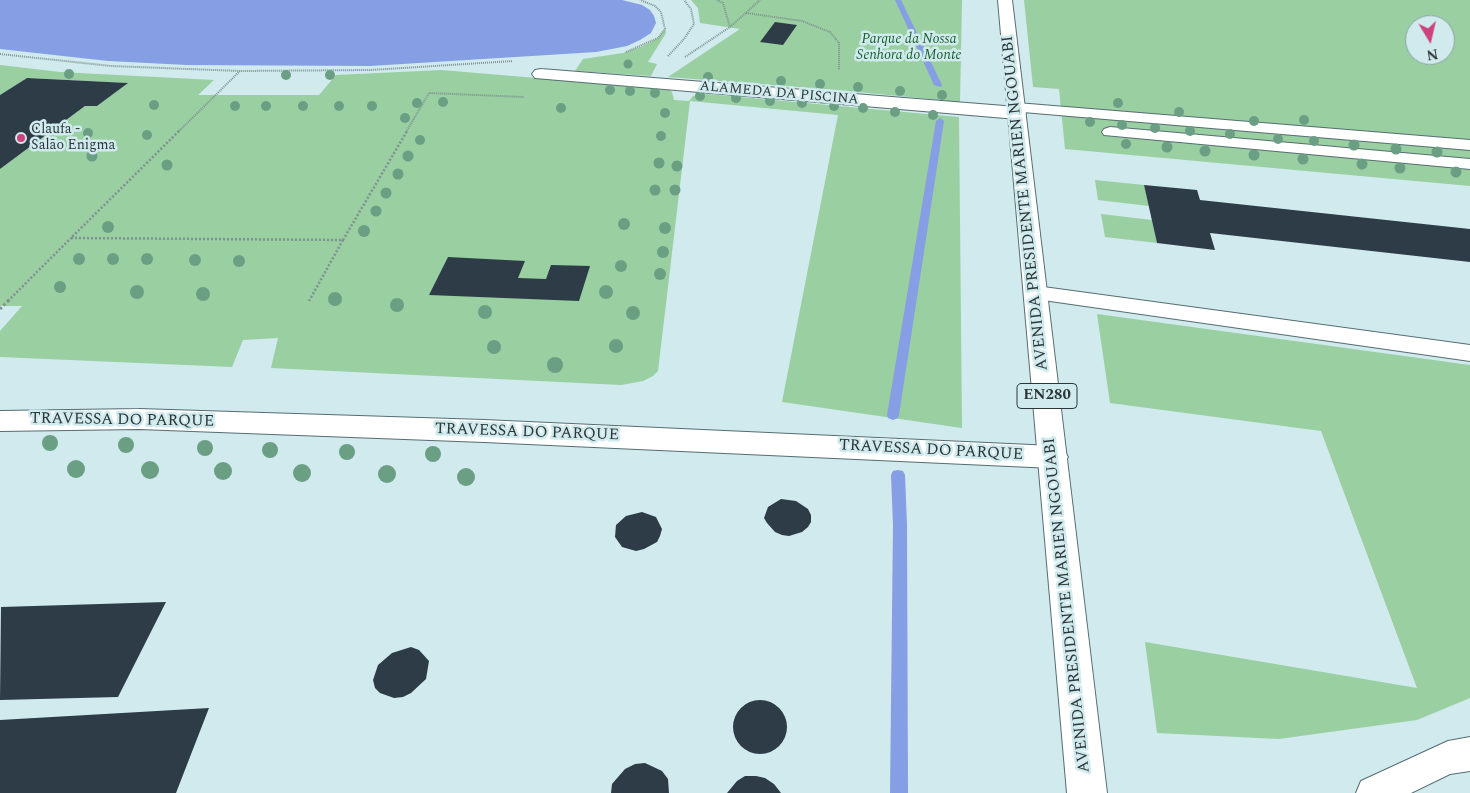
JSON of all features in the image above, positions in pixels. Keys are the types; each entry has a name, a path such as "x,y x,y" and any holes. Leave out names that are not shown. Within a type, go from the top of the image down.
{"street":[{"name":"AVENIDA PRESIDENTE MARIEN NGOUABI","path":"1005,0 1087,793"},
{"name":"ALAMEDA DA PISCINA","path":"541,74 651,79 1017,115"},
{"name":"TRAVESSA DO PARQUE","path":"0,421 139,419 454,430 1053,456"}],"lane":[{"path":"1017,115 1067,128"},
{"path":"1017,115 1470,145"},
{"path":"1097,131 1470,164"},
{"path":"1036,293 1470,353"},
{"path":"1373,793 1448,758 1470,754"}],"path":[{"path":"623,53 658,38 665,29 661,12 655,6 640,0"},
{"path":"651,79 694,24 691,10 684,0"},
{"path":"717,0 723,3 730,27"},
{"path":"651,79 730,27 760,0"},
{"path":"746,13 802,21 830,32 839,43 836,98"},
{"path":"0,54 111,66 240,71 371,70 514,61"},
{"path":"0,309 240,71"},
{"path":"309,301 429,93 528,97"},
{"path":"70,238 343,240"}],"green space":[{"name":"Parque da Nossa Senhora do Monte","path":"691,0 962,0 960,102 668,77 740,29 700,23 698,8"},
{"path":"1024,0 1470,0 1470,186 1065,149 1059,89 1033,87"},
{"path":"665,29 666,33 648,62 657,64 651,76 575,71 583,59 623,53 643,46 658,38"},
{"path":"0,65 60,72 214,80 198,95 319,95 336,75 441,70 668,89 672,92 674,100 689,101 693,96 707,94 959,117 962,428 782,402 838,115 690,101 658,371 643,381 621,385 271,368 278,338 243,340 232,367 0,357 0,331 22,306 0,306 0,169 85,106 97,106 127,83 27,78 0,95"},
{"path":"1095,180 1144,185 1149,206 1098,200"},
{"path":"1101,214 1152,220 1157,243 1105,237"},
{"path":"1097,314 1470,365 1470,698 1417,720 1279,739 1157,733 1145,642 1417,688 1321,431 1110,403"}],"water":[{"path":"0,0 622,0 642,5 650,10 656,23 651,33 640,40 627,46 596,52 370,66 187,65 108,61 0,49"}],"building":[{"path":"775,22 797,25 783,45 760,42"},
{"name":"Claufa - Salão Enigma","path":"27,78 128,83 97,106 85,106 0,169 0,95"},
{"path":"1144,185 1197,190 1200,200 1470,229 1470,262 1210,233 1215,250 1157,243"},
{"path":"448,257 525,261 518,278 546,279 551,265 590,266 579,301 429,295"},
{"path":"781,499 796,501 808,509 811,515 811,522 802,532 789,536 782,535 775,532 767,523 764,518 768,507"},
{"path":"642,512 656,517 662,529 657,542 636,551 622,547 615,537 616,525 626,516"},
{"path":"166,602 118,697 0,700 1,607"},
{"path":"411,647 419,650 429,661 426,679 411,693 403,697 394,698 380,693 375,688 373,680 378,665 392,653"},
{"path":"755,700 765,700 775,704 783,712 787,727 783,742 775,750 765,754 755,754 745,750 737,742 733,732 733,722 737,712 745,704"},
{"path":"209,708 176,793 0,793 0,720"},
{"path":"645,763 662,771 668,779 669,793 611,793 612,784 625,769 635,764"},
{"path":"745,776 765,778 774,784 781,793 727,793 737,781"}],"waterway":[{"path":"898,0 938,85"},
{"path":"893,415 940,121"},
{"path":"898,475 900,525 899,793"}],"place":[{"name":"Claufa - Salão Enigma","path":"21,138"}]}
